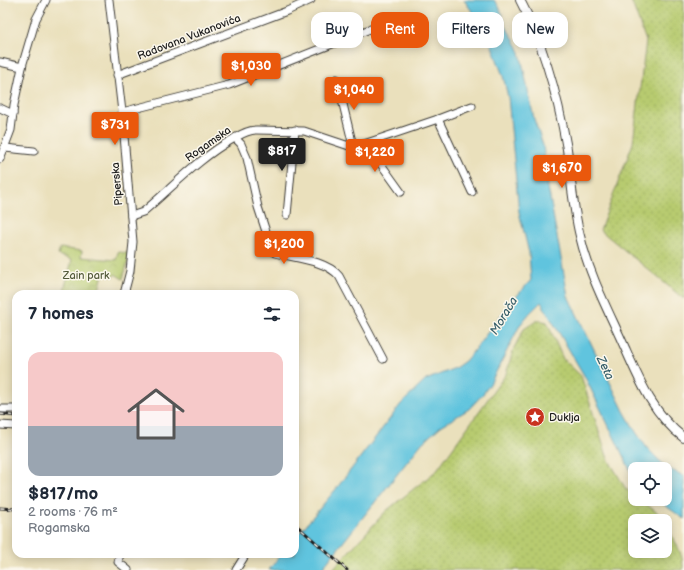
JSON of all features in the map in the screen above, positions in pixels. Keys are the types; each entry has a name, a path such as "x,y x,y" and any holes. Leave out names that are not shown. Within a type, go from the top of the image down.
{"main road":[{"path":"520,0 540,42 554,89 565,141 578,227 588,263 648,397 665,421 684,438"}],"street":[{"path":"0,159 4,144 11,130 22,67 36,19 41,6 46,0"},
{"name":"Piperska","path":"109,0 122,112 133,250 125,290"},
{"name":"Radovana Vukanovića","path":"117,75 287,11 311,0"},
{"path":"122,112 229,85 370,29"},
{"path":"0,62 22,67"},
{"path":"337,79 353,146"},
{"name":"Rogamska","path":"130,216 143,212 204,158 235,138 252,130 304,131 353,146 368,144 472,106"},
{"path":"0,108 13,114"},
{"path":"438,119 472,192"},
{"path":"287,215 295,130"},
{"path":"235,138 242,144 247,158 258,207 272,250 275,253 319,264 335,272 344,285 383,359"},
{"path":"4,144 34,151"},
{"path":"368,144 401,192"},
{"path":"0,409 12,409"},
{"path":"0,425 12,426"},
{"path":"118,558 118,562 128,570"},
{"path":"236,570 244,558"}],"green space":[{"path":"631,0 684,0 684,299 600,230 633,143 646,41"},
{"name":"Zain park","path":"60,248 82,251 81,257 116,260 118,252 130,253 123,279 115,274 113,277 103,274 99,290 64,290 72,260 58,255"},
{"name":"Duklja","path":"538,320 547,322 563,359 581,376 608,459 628,491 628,506 648,506 659,514 628,514 628,558 672,558 672,536 682,558 683,570 332,570 386,511 436,471 506,374 514,348 524,329"}],"water":[{"path":"464,0 494,0 502,12 472,12"},
{"name":"Morača","path":"504,20 512,36 512,48 518,48 520,52 534,119 543,145 548,187 568,296 624,411 647,448 661,462 628,462 628,466 585,377 541,302 520,325 490,384 483,394 469,409 441,426 422,443 321,570 269,570 278,558 299,558 299,533 336,489 401,404 426,380 455,368 465,361 508,306 531,280 529,253 519,212 508,97 503,76 493,48 504,48"},
{"path":"672,470 684,476 684,519 666,506 672,506"}],"railway":[{"path":"0,414 12,416"},
{"path":"0,508 12,509"},
{"path":"299,528 347,570"}],"place":[{"name":"Duklja","path":"535,417"}],"water label":[{"name":"Zeta","path":"605,368"}]}
